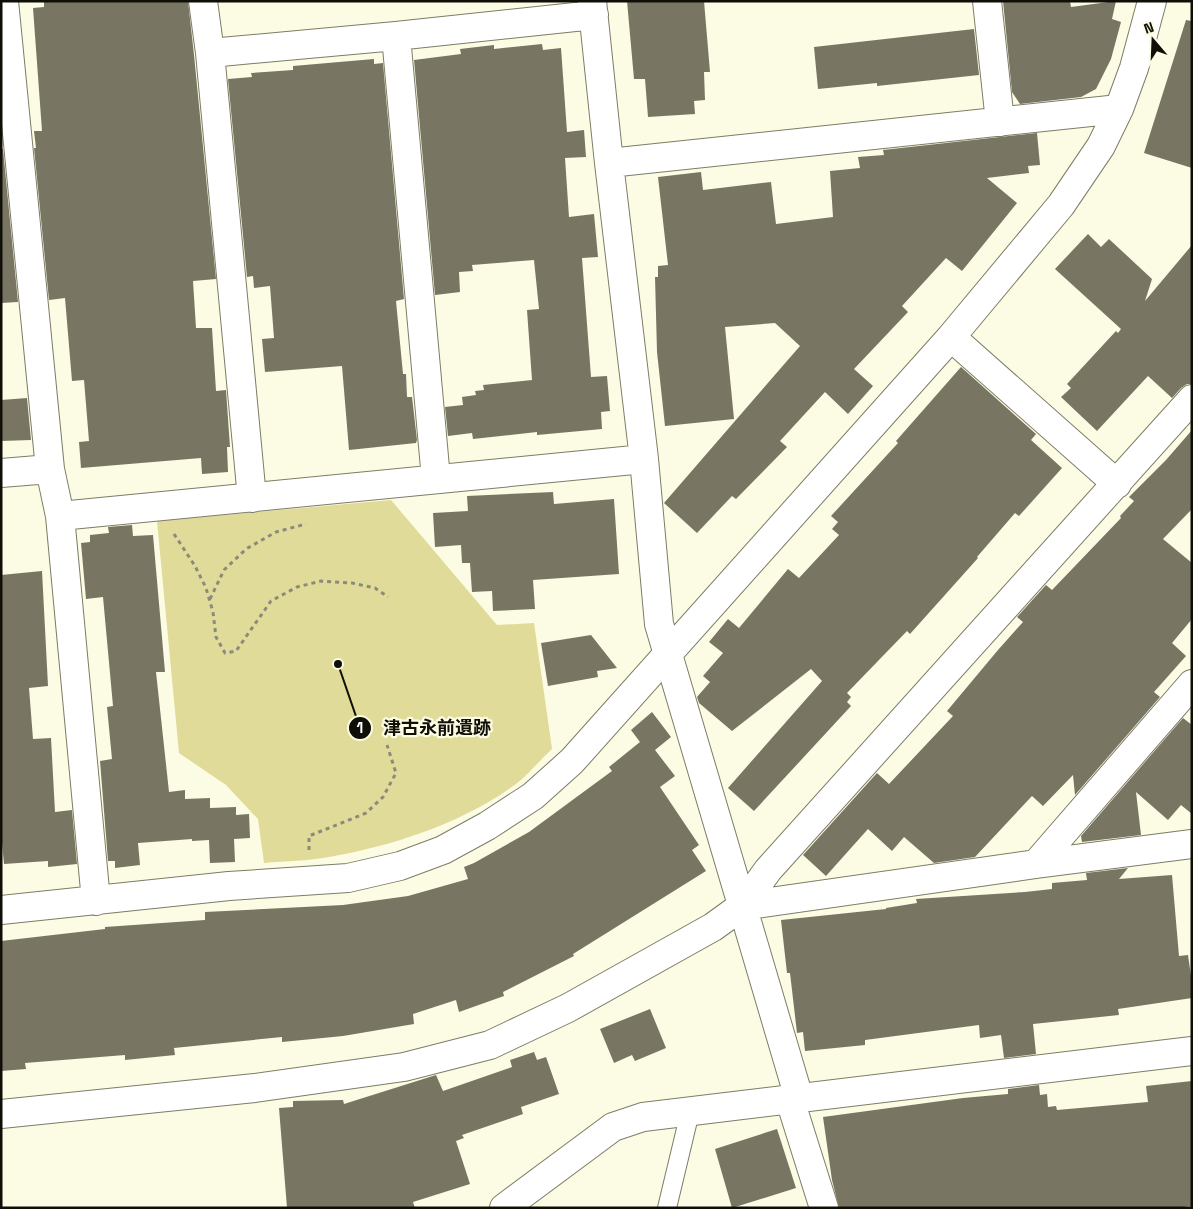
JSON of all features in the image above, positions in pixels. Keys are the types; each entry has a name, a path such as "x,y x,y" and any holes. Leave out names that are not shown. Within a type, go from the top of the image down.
{"street":[{"path":"4,1 50,469 60,516 96,900"},
{"path":"204,1 252,498"},
{"path":"988,1 1000,122"},
{"path":"1,910 229,886 348,878 400,866 443,850 487,826 534,796 572,761 951,337 1061,205 1101,146 1119,110 1134,68 1152,1"},
{"path":"210,53 396,36 593,8 644,459 659,624 742,906 824,1208"},
{"path":"396,36 436,479"},
{"path":"609,162 1119,110"},
{"path":"951,337 1116,484"},
{"path":"1,1114 264,1087 404,1067 490,1045 576,1004 713,927 742,906 768,870 1192,399"},
{"path":"60,516 644,459"},
{"path":"1,473 50,469"},
{"path":"1036,864 1192,684"},
{"path":"742,906 1192,844"},
{"path":"504,1208 613,1127 643,1117 1192,1051"}],"lane":[{"path":"667,1208 690,1112"}],"path":[{"path":"155,508 195,566 206,588 216,637 225,652 236,651 271,601 297,587 321,581 352,583 375,588 388,597"},
{"path":"209,600 224,570 246,549 276,532 309,524"},
{"path":"309,880 309,836 366,813 383,797 396,773 387,745"}],"shaded area":[{"path":"391,500 497,625 534,623 552,749 521,780 495,798 427,831 378,846 329,857 264,863 258,819 226,785 179,753 157,521"}],"building":[{"path":"44,1 188,1 216,279 193,281 196,328 212,328 216,391 226,390 230,447 227,447 228,472 202,474 201,458 81,468 79,442 89,441 84,380 72,381 65,298 49,300 34,148 36,148 34,131 42,131 33,8 44,7"},
{"path":"627,1 704,1 710,72 704,72 705,100 694,101 695,114 648,117 645,79 634,79"},
{"path":"1003,1 1070,1 1071,7 1116,1 1112,19 1121,22 1111,59 1096,89 1081,97 1020,104 1012,92"},
{"path":"1186,20 1192,21 1192,168 1144,153"},
{"path":"974,29 979,75 877,86 877,83 818,89 814,47"},
{"path":"542,44 543,50 561,48 567,132 584,130 586,157 565,158 569,217 594,214 598,257 582,258 591,377 607,376 610,411 601,412 602,429 537,435 537,432 473,439 472,433 448,436 445,407 463,405 462,397 476,395 475,391 484,390 483,385 532,380 527,310 539,309 534,260 472,265 473,271 459,272 460,292 435,295 414,60 461,54 460,49 494,45 494,49"},
{"path":"374,59 374,64 383,63 404,299 396,301 403,374 406,374 407,397 412,397 417,440 416,443 349,450 342,366 265,372 262,339 274,338 270,286 254,288 253,276 247,277 228,79 252,77 251,73 293,70 293,66"},
{"path":"1037,133 1040,165 1028,166 1029,173 987,178 1017,203 962,271 946,258 902,306 908,312 854,369 873,386 848,414 825,392 780,441 787,447 736,499 732,496 697,533 664,503 800,346 775,323 725,327 734,419 665,426 657,352 655,277 658,277 658,266 668,265 658,177 701,172 703,190 771,182 776,224 833,217 830,171 860,168 858,157 884,155 883,150"},
{"path":"1,149 3,149 18,302 1,303"},
{"path":"1088,234 1101,247 1109,239 1152,279 1145,301 1192,245 1192,384 1187,384 1181,388 1172,398 1148,376 1097,431 1061,397 1071,388 1067,384 1116,331 1118,333 1121,329 1055,269"},
{"path":"961,367 1036,434 1031,440 1062,468 1019,516 1015,513 978,558 910,634 907,631 847,693 851,697 847,702 851,706 754,811 728,788 822,681 811,669 732,731 699,703 697,697 710,682 703,676 723,653 709,642 728,619 739,628 788,569 799,578 839,535 832,529 838,522 831,516 898,443 896,441"},
{"path":"27,398 31,440 1,441 1,400"},
{"path":"1192,430 1192,509 1163,539 1192,563 1192,619 1172,643 1186,656 1154,692 1160,697 1075,795 1073,775 1043,806 1032,796 975,857 934,863 904,837 892,851 868,829 826,876 803,855 877,773 889,784 953,716 947,711 1023,622 1017,617 1046,585 1052,590 1121,518 1120,516 1134,501 1129,497 1166,460"},
{"path":"553,492 554,504 614,499 619,574 533,580 535,609 493,611 492,591 472,592 470,563 462,563 461,545 435,547 433,513 468,511 467,496"},
{"path":"132,525 133,536 153,535 165,672 156,672 169,792 185,790 185,799 210,798 210,808 236,807 236,815 249,814 250,838 234,839 235,862 210,863 209,840 192,841 192,839 138,843 140,865 115,868 115,861 108,861 100,761 112,759 107,707 113,706 103,597 86,599 81,543 90,542 90,535 109,533 108,527"},
{"path":"42,571 48,686 29,688 33,739 51,738 55,812 72,810 77,864 48,867 48,861 4,864 1,832 1,575"},
{"path":"591,635 617,668 597,671 598,677 548,686 541,643"},
{"path":"652,712 671,737 655,750 675,776 660,787 699,845 692,850 706,871 573,954 574,956 503,992 504,996 459,1012 456,1000 413,1014 414,1024 343,1036 282,1042 282,1037 174,1048 175,1055 125,1060 125,1055 25,1063 26,1069 1,1071 1,941 105,929 105,927 205,920 205,912 343,905 408,896 468,879 464,867 529,832 612,771 609,767 640,742 631,730"},
{"path":"1183,718 1192,725 1192,814 1181,805 1168,820 1136,792 1141,835 1082,842 1081,836"},
{"path":"1128,868 1119,879 1172,875 1179,956 1188,955 1192,998 1118,1009 1119,1015 1033,1024 1036,1054 1004,1058 1001,1035 980,1038 979,1025 865,1040 865,1045 805,1051 803,1032 797,1033 781,920 886,909 917,903 916,899 1052,889 1052,883 1087,880 1086,873"},
{"path":"650,1009 666,1048 635,1061 632,1055 614,1063 600,1029"},
{"path":"534,1052 537,1060 546,1057 559,1094 521,1107 523,1114 462,1135 464,1138 456,1141 470,1184 413,1202 415,1208 287,1208 279,1108 293,1107 293,1101 343,1100 344,1104 436,1075 443,1091 512,1067 510,1060"},
{"path":"1192,1081 1192,1206 1176,1208 839,1208 832,1180 823,1117 963,1098 1008,1094 1008,1089 1039,1085 1040,1095 1047,1094 1048,1107 1056,1106 1057,1110 1148,1102 1146,1086"},
{"path":"777,1129 796,1188 732,1208 715,1149"}],"place":[{"name":"津古永前遺跡","path":"338,664"}]}
